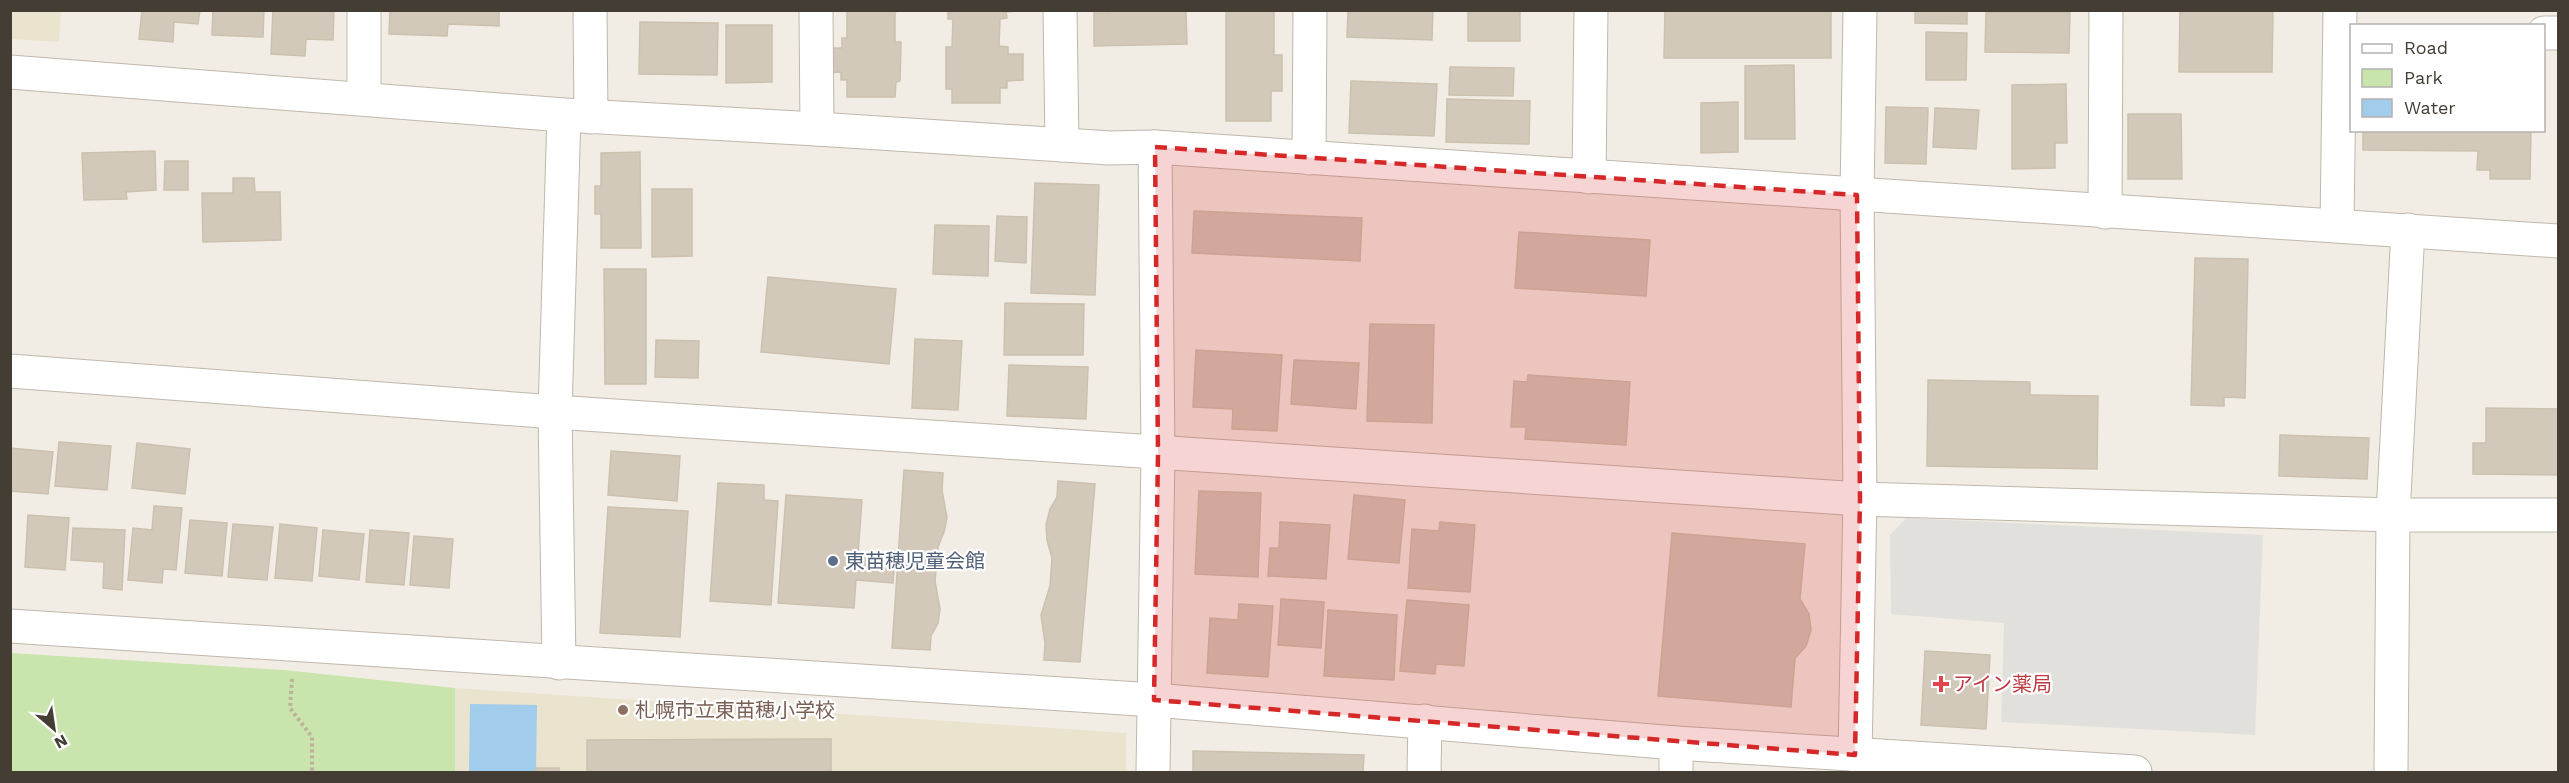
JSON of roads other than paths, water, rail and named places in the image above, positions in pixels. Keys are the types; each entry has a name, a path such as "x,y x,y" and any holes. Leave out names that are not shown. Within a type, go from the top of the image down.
{"street":[{"path":"364,10 364,98"},
{"path":"559,663 555,412 577,116 590,10"},
{"path":"816,10 817,129"},
{"path":"1060,10 1062,145"},
{"path":"1309,158 1310,10"},
{"path":"1589,177 1591,10"},
{"path":"1855,755 1860,499 1857,195 1860,10"},
{"path":"2104,212 2106,10"},
{"path":"2337,225 2344,28"},
{"path":"10,72 577,116 1062,145 1155,147 2559,241"},
{"path":"1154,772 1158,454 1155,147"},
{"path":"2391,772 2393,515 2408,230"},
{"path":"10,371 1158,454 1860,499 2393,515 2559,515"},
{"path":"10,626 1154,700 1425,722 1676,758 1855,755 2135,772"},
{"path":"1424,772 1425,722"}],"water":[{"path":"470,704 537,705 536,772 469,772"}],"place":[{"name":"東苗穂児童会館","path":"833,561"},
{"name":"アイン薬局","path":"1941,684"},
{"name":"札幌市立東苗穂小学校","path":"623,710"}]}
